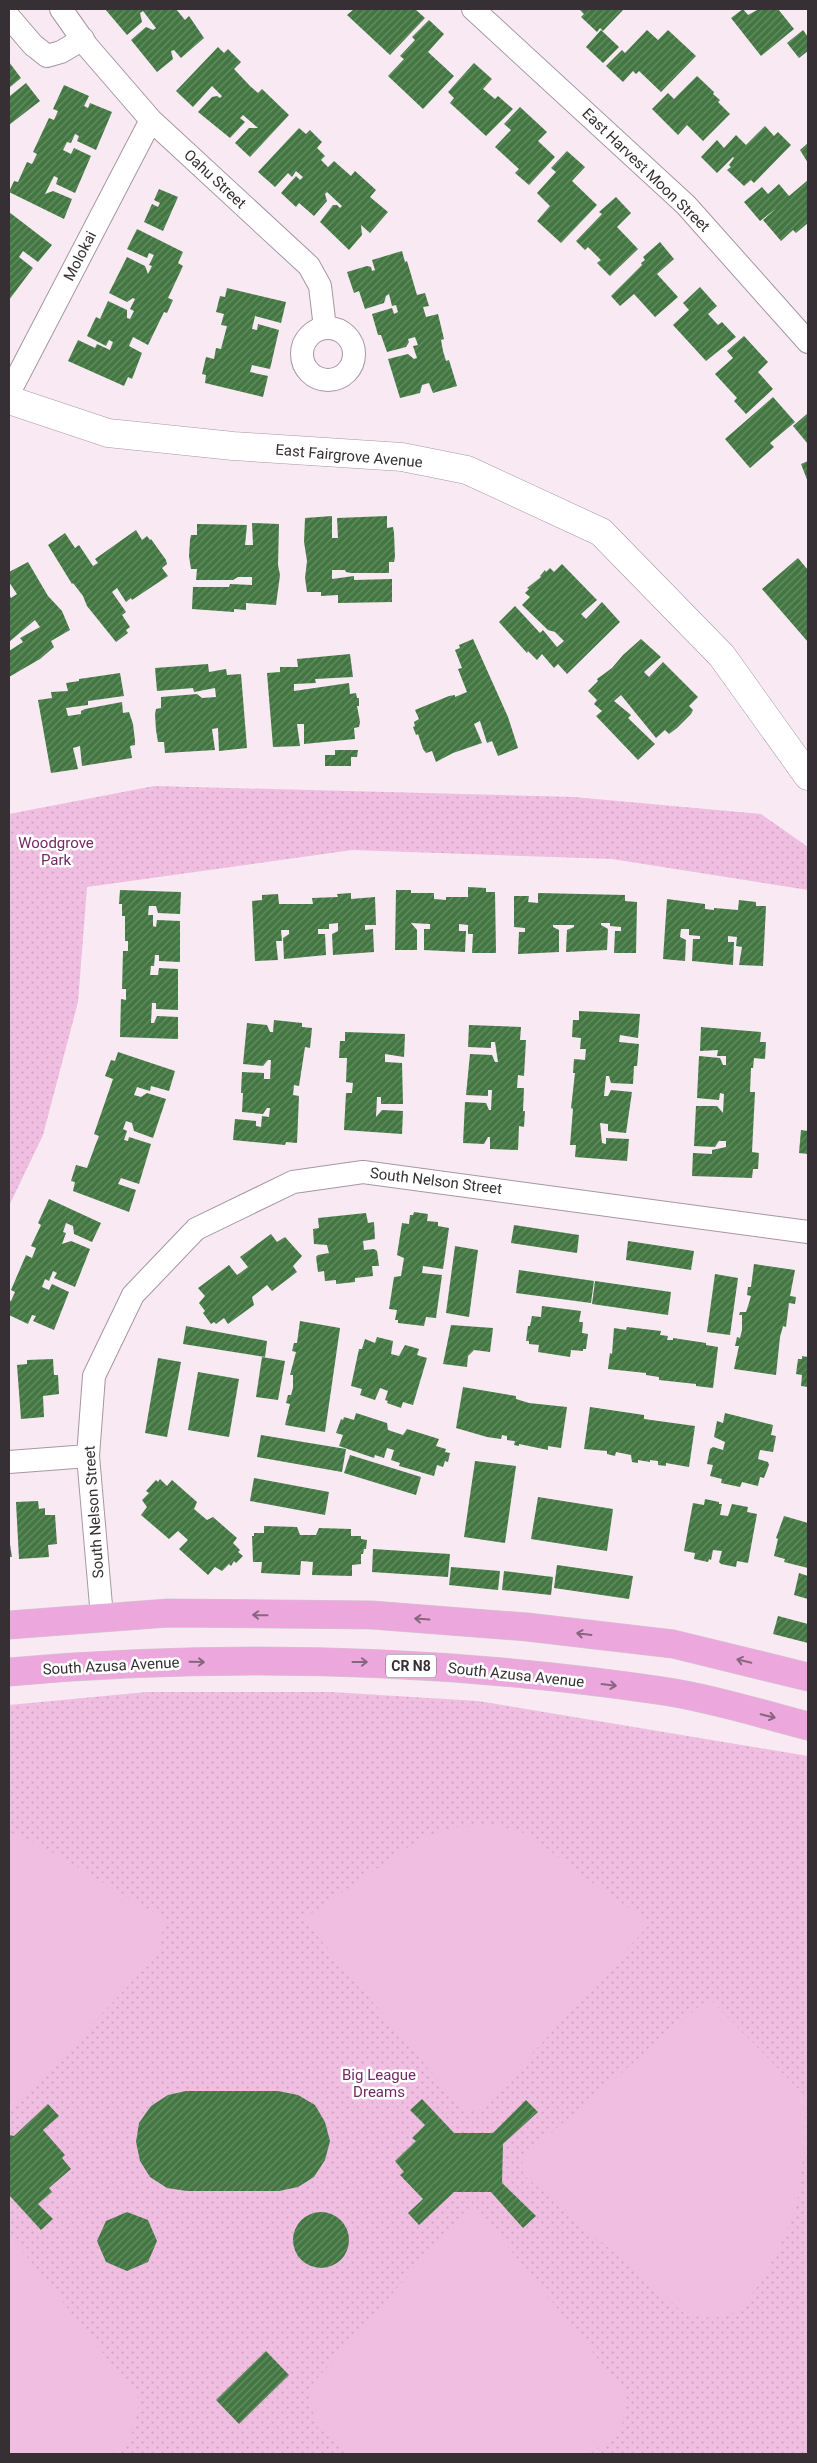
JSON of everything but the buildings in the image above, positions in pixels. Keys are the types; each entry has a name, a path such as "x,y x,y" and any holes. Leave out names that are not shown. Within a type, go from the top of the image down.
{"main road":[{"path":"9,1624 168,1614 372,1615 527,1627 673,1644 808,1677"},
{"name":"South Azusa Avenue","path":"9,1672 169,1661 370,1662 522,1674 664,1691 808,1726"}],"street":[{"name":"Oahu Street","path":"61,9 83,39 151,120 309,266 320,286 325,328"},
{"name":"East Harvest Moon Street","path":"473,9 686,205 808,341"},
{"path":"9,16 33,45 48,56 61,52 83,39"},
{"name":"Molokai","path":"9,393 151,120"},
{"name":"East Fairgrove Avenue","path":"9,400 108,433 233,446 402,457 467,470 601,532 722,656 808,776"},
{"name":"South Nelson Street","path":"102,1617 88,1456 94,1376 133,1295 196,1229 293,1182 363,1172 808,1232"},
{"path":"9,1462 88,1456"}],"green space":[{"name":"Woodgrove Park","path":"154,786 574,797 761,814 808,847 808,890 612,859 352,850 87,887 78,1002 43,1135 9,1206 9,814"},
{"name":"Big League Dreams","path":"147,1692 331,1692 478,1701 808,1756 808,2454 9,2454 9,1705"},
{"path":"499,1826 528,1834 584,1877 651,1923 481,2110 464,2111 303,1919 423,1837 458,1827"},
{"path":"9,1832 38,1844 165,1919 158,1954 9,2113"},
{"path":"709,1998 807,2098 803,2160 798,2197 789,2225 772,2262 752,2295 741,2307 726,2316 703,2317 686,2315 523,2174 522,2158"},
{"path":"466,2210 479,2211 627,2395 621,2432 589,2454 353,2454 315,2425 309,2388"},
{"path":"9,2234 140,2400 130,2441 111,2454 9,2454"}]}
